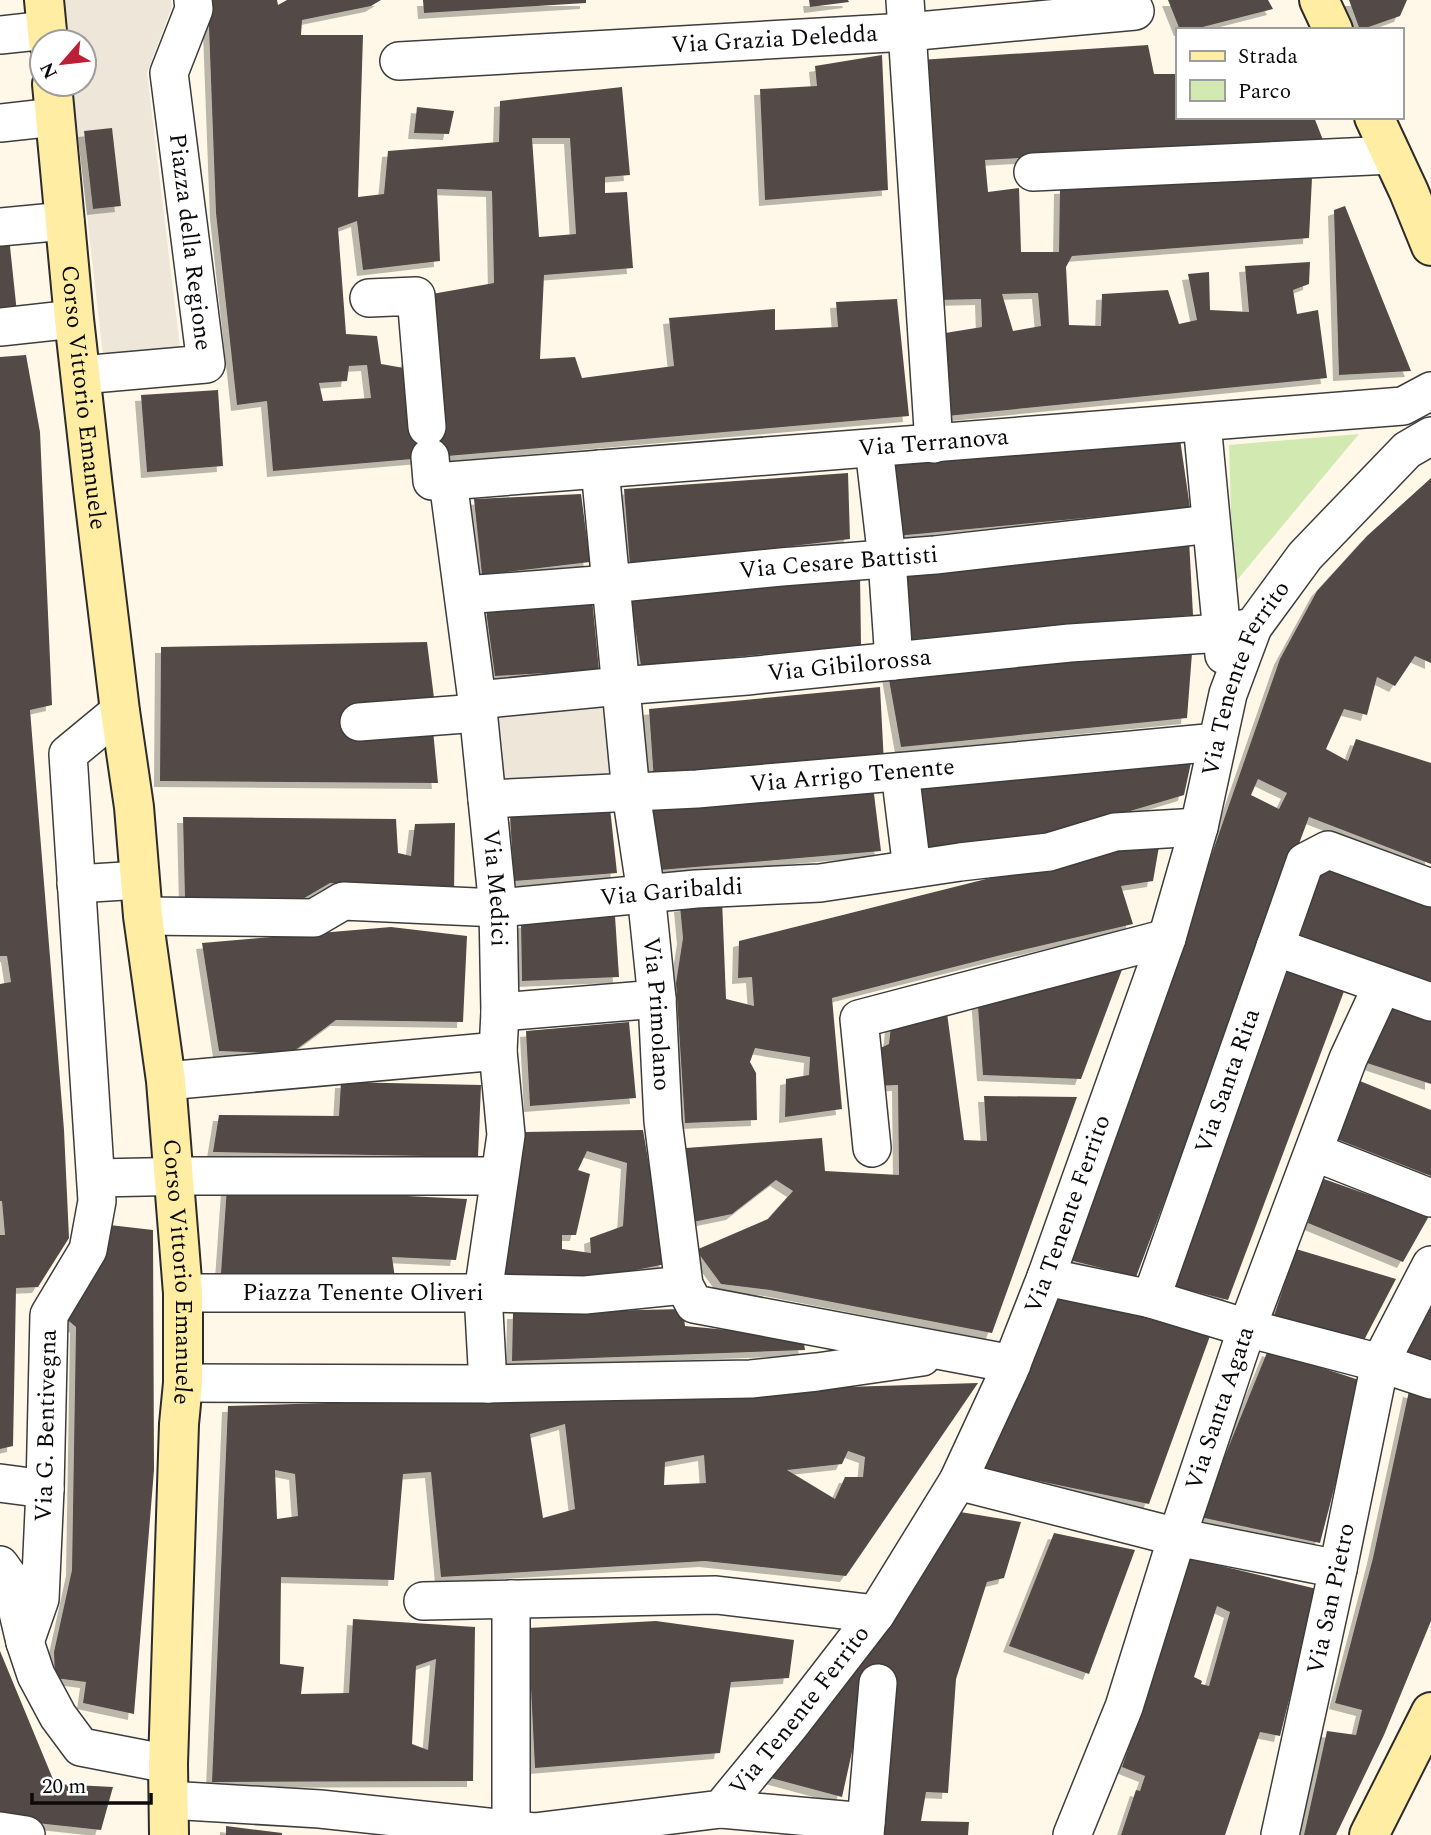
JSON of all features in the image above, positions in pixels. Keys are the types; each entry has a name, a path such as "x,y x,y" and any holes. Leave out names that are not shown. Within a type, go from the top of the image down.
{"main road":[{"path":"1319,0 1332,28"},
{"name":"Corso Vittorio Emanuele","path":"53,101 93,488 166,1081 183,1293 183,1383 179,1423 168,1813"},
{"path":"1375,119 1431,246"},
{"path":"1369,1835 1431,1712"}],"street":[{"name":"Piazza della Regione","path":"81,374 206,364 169,73 194,9 193,0"},
{"name":"Via Grazia Deledda","path":"399,61 906,16 1135,11 1130,0"},
{"path":"906,16 934,444"},
{"path":"0,35 46,24"},
{"path":"0,123 53,101"},
{"path":"1033,172 1392,155"},
{"path":"0,227 65,221"},
{"name":"Via Medici","path":"369,298 416,296 434,462 464,595 488,799 498,908 498,1051 506,1135 483,1293"},
{"path":"0,327 74,319"},
{"path":"1417,399 1419,443"},
{"name":"Via Terranova","path":"434,462 600,469 1202,423 1417,399"},
{"path":"1202,423 1212,524 1238,630"},
{"name":"Via Tenente Ferrito","path":"0,1564 10,1579 36,1675 58,1716 81,1747 168,1813 320,1809 515,1832 721,1809 876,1614 958,1481 1012,1364 1167,938 1199,827 1228,694 1238,630 1306,556 1419,443"},
{"path":"874,448 887,559 894,661"},
{"name":"Via Primolano","path":"600,469 631,793 646,893 657,999 663,1121 684,1285"},
{"name":"Via Cesare Battisti","path":"464,595 935,555 1212,524"},
{"name":"Via Gibilorossa","path":"359,722 620,686 747,676 1070,643 1238,630"},
{"path":"120,711 68,754 96,1178 499,1176"},
{"name":"Via Arrigo Tenente","path":"488,799 631,793 900,772 1217,742"},
{"path":"900,772 912,869"},
{"name":"Via Garibaldi","path":"76,884 142,898 314,918 343,901 498,908 696,889 820,883 1049,852 1115,832 1199,827"},
{"name":"Via Santa Rita","path":"1151,1299 1305,862 1328,850 1431,888"},
{"path":"872,1147 859,1019 1167,938"},
{"path":"1275,947 1431,1002"},
{"name":"Via Santa Agata","path":"1072,1835 1124,1707 1247,1328 1348,1059 1382,986"},
{"path":"499,1012 657,999"},
{"path":"166,1081 498,1051"},
{"path":"1314,1152 1431,1198"},
{"name":"Via G. Bentivegna","path":"25,1642 40,1599 48,1315 88,1250 97,1201 96,1178"},
{"name":"Via San Pietro","path":"1280,1835 1380,1363 1431,1265"},
{"path":"1046,1276 1151,1299 1380,1363 1431,1380"},
{"path":"483,1293 585,1295 684,1285 694,1304 1012,1364"},
{"name":"Piazza Tenente Oliveri","path":"183,1293 483,1293 488,1384"},
{"path":"817,1327 817,1372"},
{"path":"183,1383 488,1384 751,1379 951,1352"},
{"path":"958,1481 1177,1537 1338,1569"},
{"path":"0,1483 45,1489"},
{"path":"423,1601 716,1595 876,1614"},
{"path":"511,1599 515,1832"},
{"path":"721,1809 865,1829 878,1683"},
{"path":"0,1831 26,1835"}],"green space":[{"path":"1359,434 1233,585 1229,445"}],"shaded area":[{"path":"62,0 171,0 172,6 147,73 180,348 103,355 74,98 98,98 98,28 65,28"},
{"path":"620,686 631,793 487,799 477,700"}],"building":[{"path":"208,0 277,0 278,5 287,0 381,0 371,6 302,20 301,35 363,35 358,197 384,194 388,151 499,142 500,101 622,87 630,175 605,177 605,193 627,192 633,268 544,275 540,359 575,357 582,378 674,366 669,318 775,309 775,330 838,327 836,302 897,299 909,416 273,471 267,401 237,405 216,213","holes":["532,138 570,138 576,234 539,237","437,189 492,191 494,283 432,294 404,368 381,364 377,336 346,334 338,228 357,221 363,270 440,261","367,365 371,398 323,401 319,383 347,381 349,366"]},
{"path":"423,0 586,0 586,3 424,13"},
{"path":"809,0 848,0 849,2 810,7"},
{"path":"1168,0 1268,0 1273,9 1199,28 1179,28"},
{"path":"1349,0 1407,0 1400,16 1359,28"},
{"path":"1148,45 1154,74 1176,74 1176,119 1315,119 1323,140 985,160 988,192 1019,188 1021,252 1059,252 1060,188 1312,178 1309,238 1072,256 1066,267 1069,325 1101,326 1102,294 1168,290 1179,324 1197,320 1188,274 1209,272 1210,310 1249,312 1245,266 1310,262 1309,284 1293,290 1297,314 1318,310 1327,378 947,416 939,334 982,327 981,299 938,300 920,60","holes":["1038,293 1041,326 1013,331 1002,294"]},
{"path":"882,55 888,190 765,200 760,89 817,86 815,66"},
{"path":"417,107 454,111 449,134 414,133"},
{"path":"112,128 121,206 93,209 84,131"},
{"path":"1345,206 1411,371 1339,375 1334,210"},
{"path":"9,237 17,313 0,315 0,238"},
{"path":"26,355 40,432 52,705 30,710 64,1130 69,1238 38,1287 16,1288 13,1446 0,1449 0,1235 5,1235 0,1201 0,984 11,982 7,956 0,956 0,357"},
{"path":"218,390 223,466 147,472 141,395"},
{"path":"1180,439 1190,508 896,536 888,465"},
{"path":"848,473 850,539 630,566 624,489"},
{"path":"1431,478 1431,663 1415,656 1395,686 1377,677 1367,715 1344,709 1326,749 1348,761 1356,739 1431,763 1431,864 1309,817 1136,1277 1070,1260 1280,659 1317,591 1367,536","holes":["1258,779 1287,793 1279,809 1251,795"]},
{"path":"581,494 590,562 482,575 474,499"},
{"path":"1189,539 1193,615 903,640 900,570"},
{"path":"860,574 861,645 641,666 630,595"},
{"path":"592,598 599,670 495,676 486,610"},
{"path":"427,642 435,706 344,711 346,735 433,730 438,783 160,781 161,647"},
{"path":"1192,653 1187,718 901,747 888,674"},
{"path":"880,687 884,764 654,781 649,709"},
{"path":"1192,758 1184,795 1033,840 922,849 915,782"},
{"path":"873,786 881,851 660,870 648,801"},
{"path":"610,808 617,873 514,881 510,816"},
{"path":"183,817 396,819 398,853 411,856 415,824 455,823 454,891 330,883 301,900 185,899"},
{"path":"1161,835 1153,881 1121,886 1133,924 832,998 842,1109 785,1117 786,1079 809,1075 810,1057 755,1048 750,1062 756,1073 757,1120 685,1123 676,983 683,938 680,906 722,899 726,999 754,1006 752,977 738,978 739,941"},
{"path":"1322,869 1431,905 1431,981 1299,939"},
{"path":"615,916 619,977 522,981 521,922"},
{"path":"391,927 467,936 463,1022 336,1020 290,1054 219,1051 202,943"},
{"path":"1126,959 1081,1079 983,1075 977,993"},
{"path":"1289,967 1346,986 1228,1300 1173,1286"},
{"path":"1392,1003 1431,1016 1431,1084 1367,1063"},
{"path":"947,1013 964,1140 987,1141 984,1096 1077,1097 992,1333 770,1290 721,1284 696,1250 768,1219 793,1191 776,1180 732,1214 693,1222 686,1148 822,1138 825,1171 899,1175 898,1085 874,1086 878,1049 889,1044 892,1017"},
{"path":"629,1022 636,1098 530,1106 526,1031"},
{"path":"1355,1079 1431,1110 1431,1176 1334,1138"},
{"path":"341,1082 481,1085 478,1157 213,1152 219,1115 339,1116"},
{"path":"643,1130 666,1264 585,1280 503,1275 525,1132","holes":["587,1151 627,1163 623,1226 590,1238 591,1253 562,1249 562,1235 576,1235 590,1174 578,1170"]},
{"path":"1321,1178 1429,1216 1403,1262 1308,1223"},
{"path":"227,1187 467,1199 456,1260 392,1257 395,1278 221,1273"},
{"path":"101,1224 153,1230 154,1470 134,1714 83,1703 86,1682 55,1678 54,1652 72,1570 76,1327 64,1317"},
{"path":"1296,1249 1396,1279 1363,1342 1274,1316"},
{"path":"1055,1289 1210,1336 1149,1504 982,1469"},
{"path":"1431,1289 1431,1362 1400,1352"},
{"path":"683,1309 685,1326 803,1337 805,1350 512,1361 513,1313"},
{"path":"1268,1350 1362,1381 1320,1543 1200,1517"},
{"path":"978,1383 846,1576 705,1561 441,1577 431,1472 403,1474 394,1580 281,1577 280,1664 304,1667 301,1694 349,1693 353,1619 475,1627 473,1781 212,1782 228,1406","holes":["565,1424 575,1509 543,1518 530,1434","848,1451 865,1457 863,1477 845,1477 835,1499 787,1470 842,1464","704,1455 706,1483 664,1485 665,1462","275,1470 295,1474 298,1516 277,1519","436,1659 428,1750 412,1744 416,1666"]},
{"path":"1409,1391 1431,1397 1431,1621 1384,1735 1336,1835 1304,1835 1327,1731 1356,1735 1362,1710 1335,1703 1373,1558"},
{"path":"954,1511 1021,1522 1004,1578 987,1582 956,1679 948,1793 926,1792 921,1821 969,1822 968,1835 878,1835 890,1669 870,1671 842,1797 771,1778"},
{"path":"1054,1533 1135,1550 1089,1674 1009,1646"},
{"path":"1176,1555 1317,1589 1280,1736 1260,1732 1225,1835 1121,1835 1136,1790 1140,1791 1145,1776 1122,1767 1134,1732 1123,1727","holes":["1217,1606 1230,1612 1209,1686 1201,1684 1202,1681 1194,1677"]},
{"path":"656,1621 794,1640 789,1678 731,1682 720,1753 535,1768 528,1628"},
{"path":"0,1651 55,1784 113,1787 101,1830 0,1819"},
{"path":"226,1826 282,1833 282,1835 226,1835"}]}
